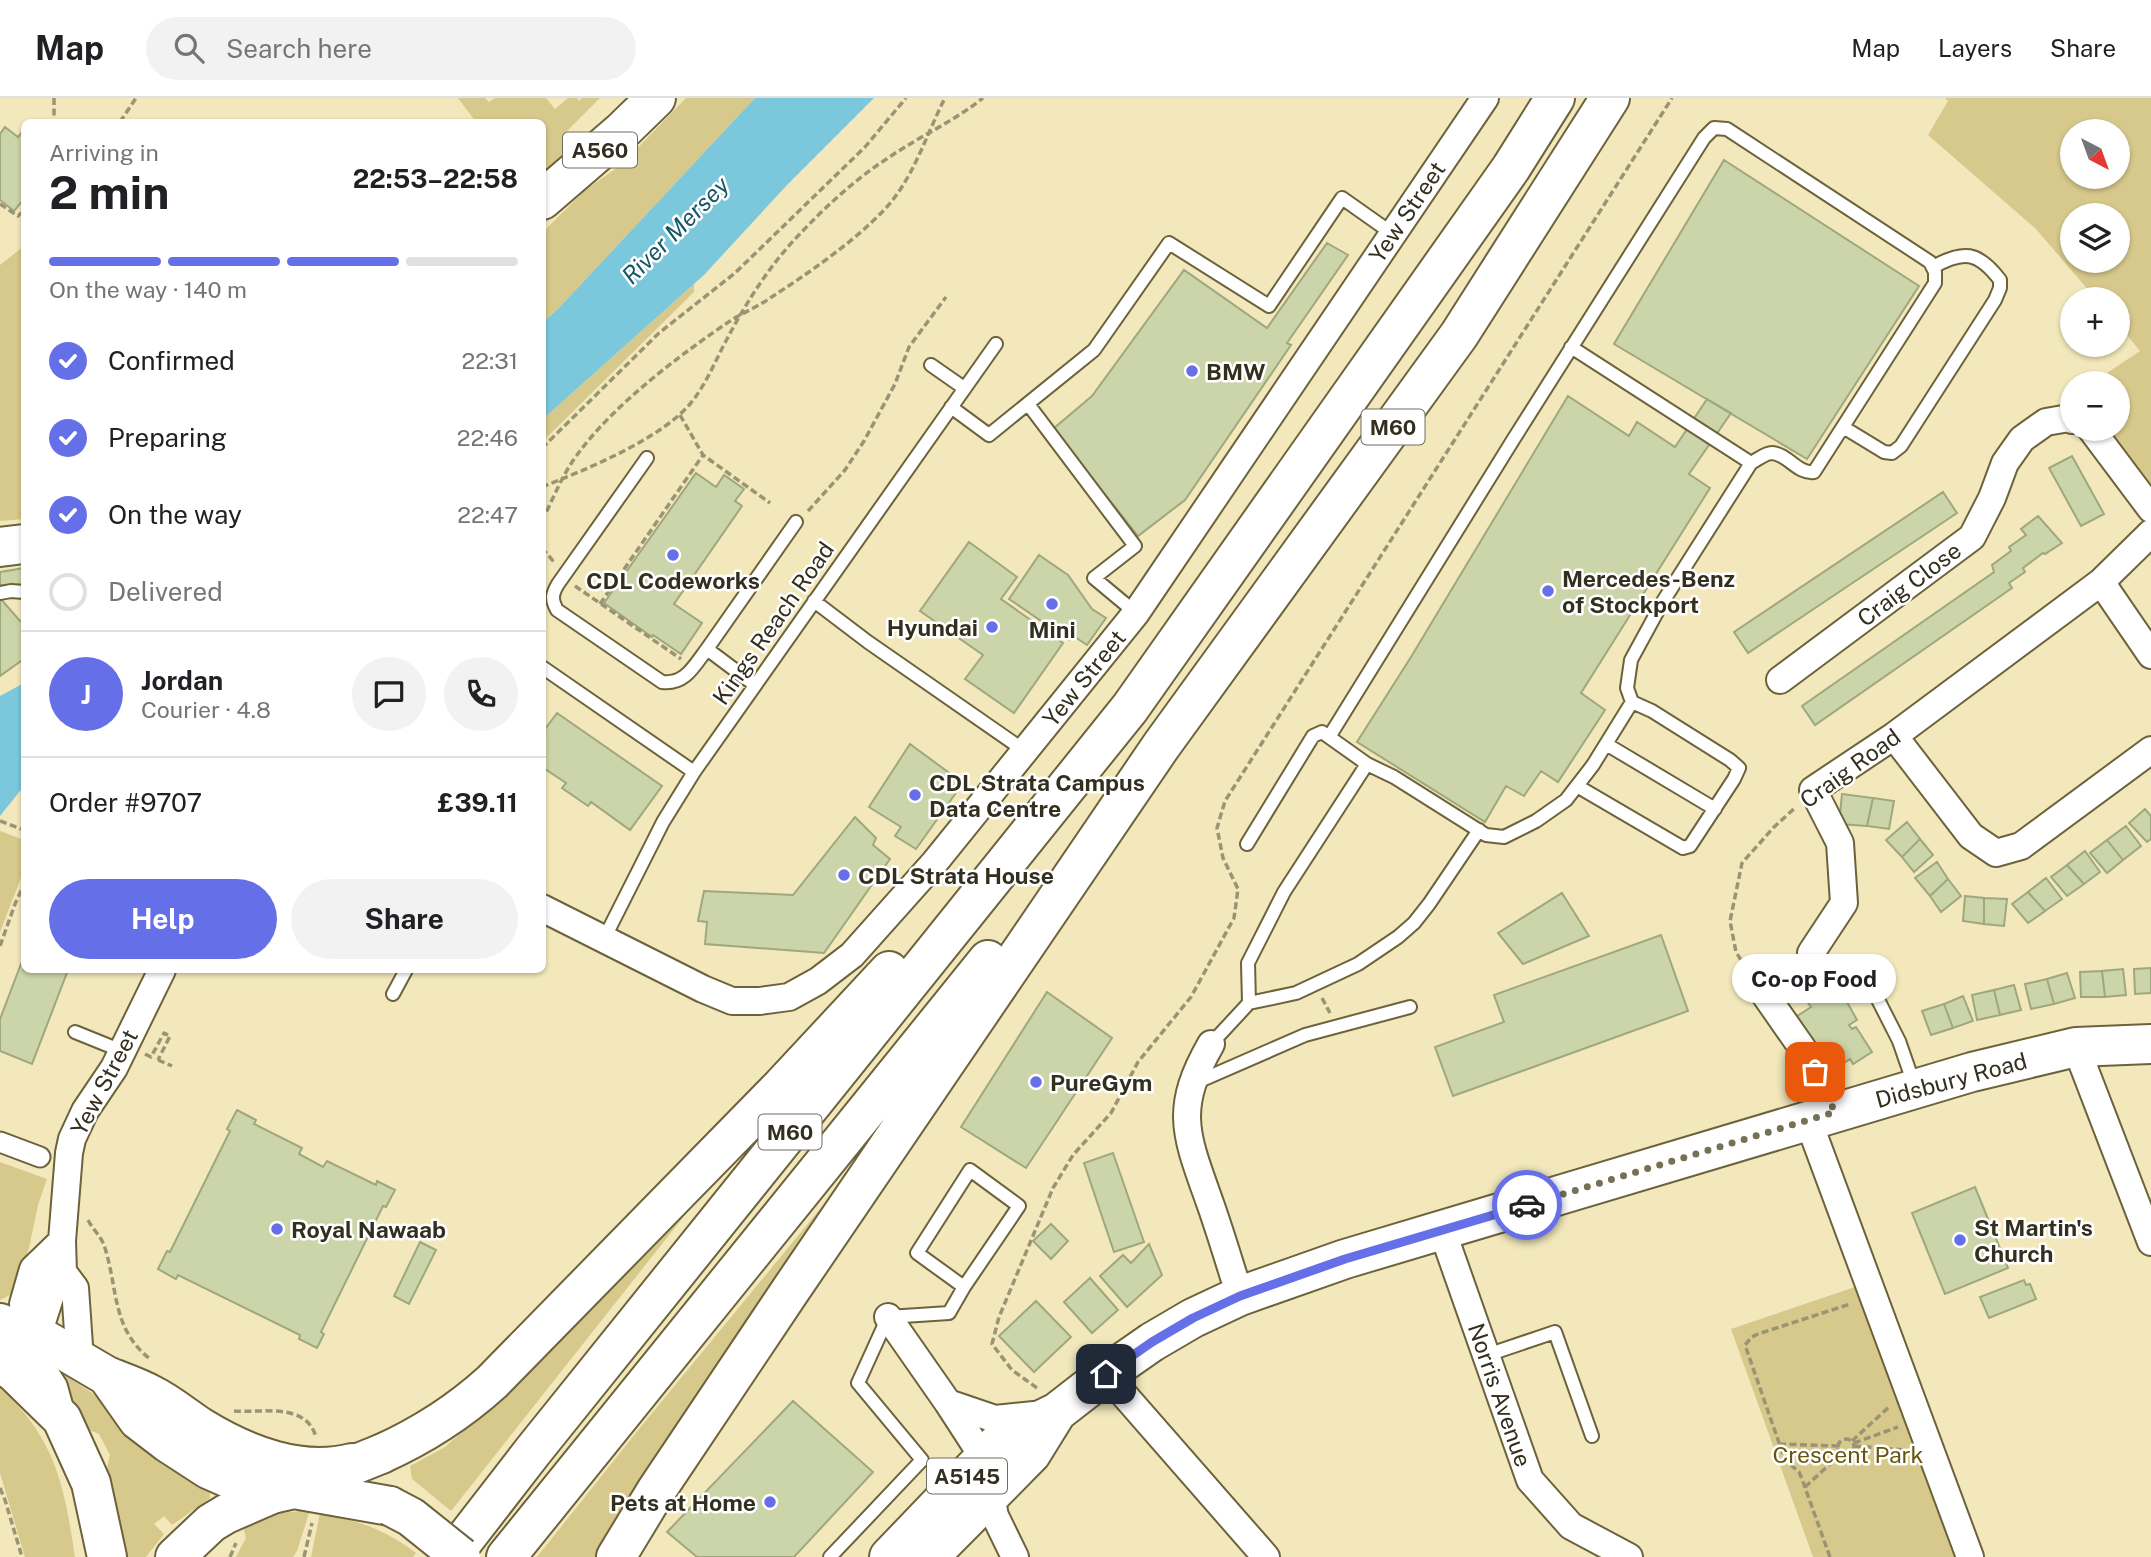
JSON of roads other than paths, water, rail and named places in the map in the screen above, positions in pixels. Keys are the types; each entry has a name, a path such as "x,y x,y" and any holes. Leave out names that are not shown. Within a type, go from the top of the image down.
{"main road":[{"name":"A560","path":"546,197 656,98"},
{"name":"M60","path":"451,1557 1130,708 1503,179 1555,98"},
{"name":"M60","path":"616,1557 656,1491 752,1347 1161,746 1460,335 1610,98"},
{"path":"0,547 21,544"},
{"name":"M60","path":"372,1457 405,1443 471,1402 492,1382 781,1087 1130,708"},
{"name":"M60","path":"506,1557 1161,746"},
{"name":"Didsbury Road","path":"889,1557 1002,1439 1057,1412 1152,1342 1193,1318 1240,1296 1345,1259 1972,1072 2076,1047 2151,1044"},
{"path":"107,1557 91,1483 62,1419 15,1373 10,1335 44,1339 94,1368 153,1395 226,1441 277,1461 312,1467 345,1465 372,1457"},
{"path":"94,1368 138,1420 167,1443 208,1469 242,1484 293,1499 390,1506 411,1517 461,1557"},
{"name":"Didsbury Road","path":"929,1557 1031,1454 1057,1412"},
{"path":"175,1557 211,1522 226,1514 293,1499 372,1457"}],"street":[{"name":"Yew Street","path":"546,910 732,1001 789,997 818,981 852,955 935,862 1136,614 1485,98"},
{"name":"Craig Close","path":"1780,680 1972,537 1992,498 2004,463 2022,439 2046,422 2060,420"},
{"path":"2101,441 2151,509"},
{"name":"Craig Road","path":"1811,953 1844,903 1840,843 1813,790 1894,736 2101,582 2151,533"},
{"path":"2101,582 2151,655"},
{"path":"1894,736 1971,836 1996,853 2021,846 2151,750"},
{"name":"Yew Street","path":"94,1368 75,1288 63,1272 62,1241 69,1153 72,1139 85,1111 114,1068 131,1051 161,973"},
{"path":"1754,979 1805,1052 1822,1116 1919,1419 1970,1557"},
{"path":"1211,1044 1196,1069 1191,1085 1186,1111 1189,1141 1240,1296"},
{"path":"2076,1047 2151,1242"},
{"path":"0,1142 40,1157"},
{"name":"Norris Avenue","path":"1442,1230 1530,1480 1571,1526 1629,1557"},
{"path":"10,1335 33,1269 62,1241"},
{"name":"Yew Street","path":"10,1335 43,1319 54,1285 63,1272"},
{"path":"888,1317 983,1457 995,1516 1015,1557"},
{"path":"1106,1374 1266,1557"},
{"path":"948,1403 995,1419 1057,1412"}],"lane":[{"path":"1329,737 1704,138 1714,128 1727,129 1930,262 1936,283 1814,472 1806,472 1774,453 1751,463 1662,603 1631,660 1627,688 1632,702 1652,711 1739,768 1690,846 1684,848 1577,786"},
{"path":"951,407 989,435 1094,350 1170,243 1269,306 1342,198 1392,234"},
{"path":"1843,426 1884,452 1892,453 1901,446 1995,300 2000,280 1994,271 1970,256 1959,255 1933,267"},
{"name":"Kings Reach Road","path":"604,939 663,822 694,772 996,344"},
{"path":"1572,347 1751,463"},
{"path":"931,365 964,388"},
{"path":"1028,404 1135,546 1094,578 1136,614"},
{"path":"648,458 552,595 557,610 662,682 670,683 686,677 796,522"},
{"path":"0,593 21,592"},
{"path":"814,601 868,642 1025,751"},
{"path":"706,649 755,685"},
{"path":"546,670 694,772"},
{"path":"1247,844 1313,736 1322,733 1367,764 1395,777 1486,835 1504,837 1536,821 1566,800 1632,702"},
{"path":"1606,744 1715,809"},
{"path":"1249,1003 1248,963 1284,892 1367,764"},
{"path":"1211,1044 1249,1003 1296,993 1358,964 1398,937 1414,923 1479,830"},
{"path":"1864,972 1899,1041 1915,1088"},
{"path":"393,995 404,973"},
{"path":"1191,1085 1305,1035 1410,1007"},
{"path":"75,1032 131,1051"},
{"path":"830,1557 922,1460 858,1384 888,1317 949,1313 1019,1206 970,1170 917,1252 964,1287"},
{"path":"1488,1355 1555,1332 1592,1436"}],"water":[{"name":"River Mersey","path":"755,98 874,98 787,185 704,275 546,416 546,319"},
{"path":"21,685 21,790 0,816 0,696"}],"place":[{"name":"BMW","path":"1192,371"},
{"name":"CDL Codeworks","path":"673,555"},
{"name":"Mercedes-Benz of Stockport","path":"1548,591"},
{"name":"Mini","path":"1052,604"},
{"name":"Hyundai","path":"992,627"},
{"name":"CDL Strata Campus Data Centre","path":"915,795"},
{"name":"CDL Strata House","path":"844,875"},
{"name":"Co-op Food","path":"1815,1072"},
{"name":"PureGym","path":"1036,1082"},
{"name":"Royal Nawaab","path":"277,1229"},
{"name":"St Martin's Church","path":"1960,1240"},
{"name":"Pets at Home","path":"770,1502"}],"park label":[{"name":"Crescent Park","path":"1848,1454"}]}
